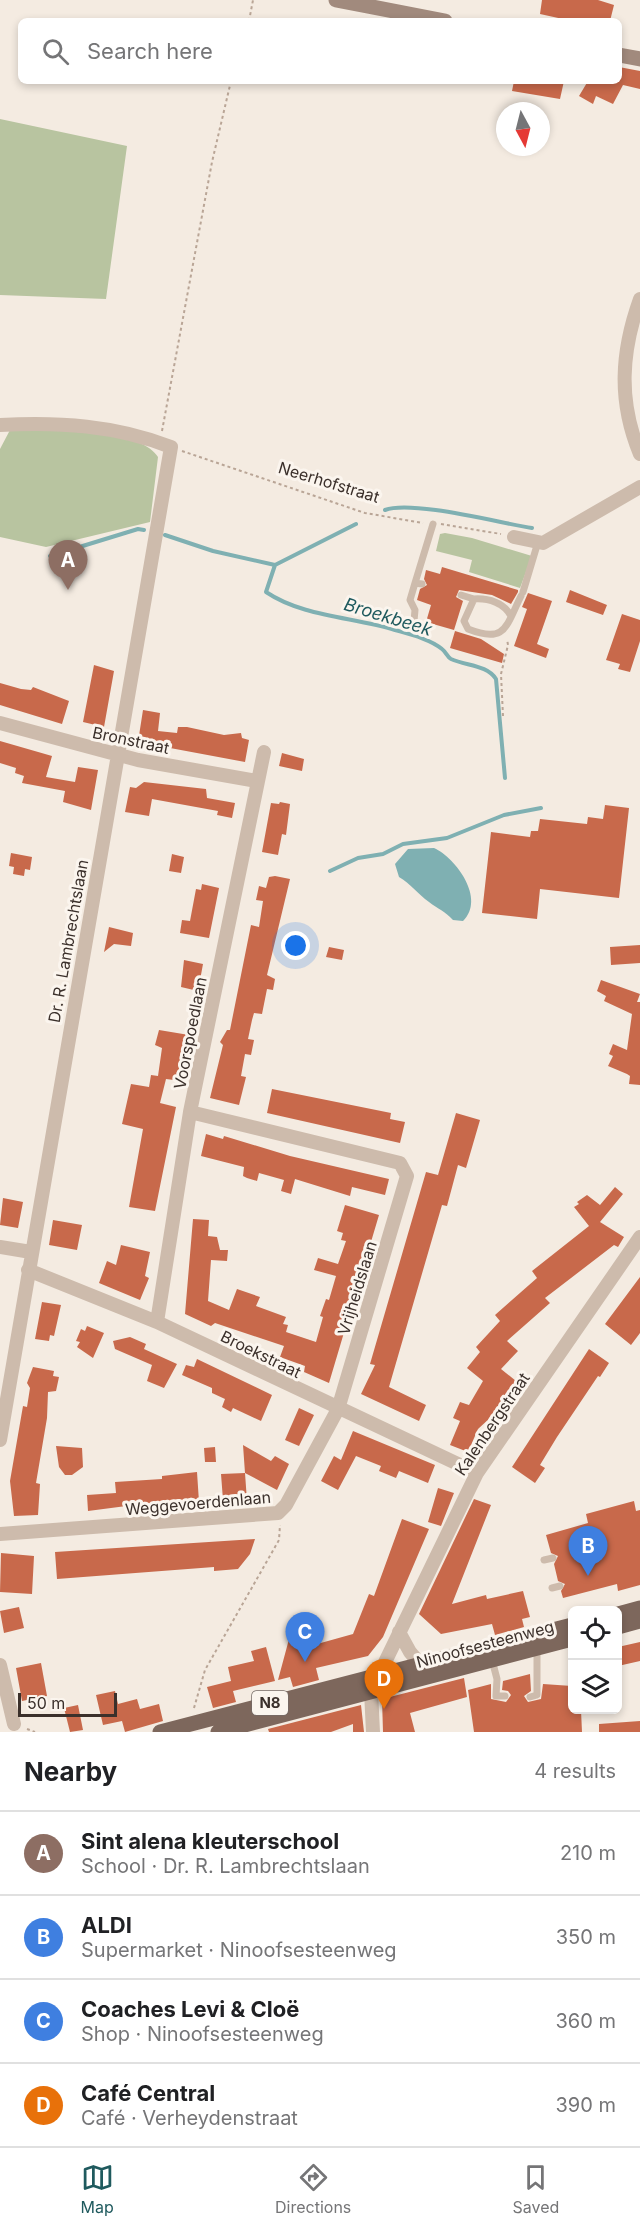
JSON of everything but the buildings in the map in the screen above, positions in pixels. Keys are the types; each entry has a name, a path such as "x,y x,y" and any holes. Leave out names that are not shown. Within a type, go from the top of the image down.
{"main road":[{"path":"336,0 429,18"},
{"path":"622,56 640,59"},
{"path":"622,1613 640,1608"},
{"path":"622,1626 640,1621"},
{"name":"Ninoofsesteenweg","path":"160,1732 568,1627"},
{"name":"Ninoofsesteenweg","path":"218,1732 568,1640"}],"street":[{"path":"640,299 626,343 623,380 630,425 640,454"},
{"path":"0,425 83,425 120,431 166,445"},
{"name":"Dr. R. Lambrechtslaan","path":"0,1440 117,755 166,445"},
{"path":"514,537 543,543 640,488"},
{"name":"Bronstraat","path":"0,723 117,755 257,781"},
{"name":"Voorspoedlaan","path":"157,1322 190,1112 264,752"},
{"name":"Vrijheidslaan","path":"190,1112 400,1163 407,1176 338,1409"},
{"name":"Kalenbergstraat","path":"379,1675 477,1473 640,1237"},
{"path":"0,1247 31,1252"},
{"name":"Broekstraat","path":"28,1270 157,1322 477,1473"},
{"name":"Weggevoerdenlaan","path":"0,1534 278,1513 286,1505 338,1409"},
{"path":"399,1632 410,1652 421,1665"},
{"path":"0,1665 14,1724"},
{"path":"373,1732 371,1691 379,1675"}],"lane":[{"path":"414,621 415,610 410,600 418,583 433,524"},
{"path":"474,598 464,621 468,629 484,635 496,635 504,631 522,594 538,542"},
{"path":"461,595 500,604 511,616"},
{"path":"544,1560 553,1558"},
{"path":"530,1697 537,1695 537,1648"},
{"path":"492,1660 497,1679 496,1696 505,1696"}],"path":[{"path":"250,18 253,0"},
{"path":"166,445 212,162 230,84"},
{"name":"Neerhofstraat","path":"166,445 365,513 514,537"},
{"path":"503,716 501,674 508,645 504,631"},
{"path":"190,1724 205,1670 279,1540 278,1513"}],"green space":[{"path":"0,119 127,146 106,299 0,295"},
{"path":"10,430 90,432 132,440 148,447 158,457 150,522 46,547 0,537 0,449"},
{"path":"440,534 472,538 532,556 520,588 469,572 472,560 436,551"}],"water":[{"path":"434,848 443,853 459,870 470,891 469,912 463,921 453,920 399,877 395,864 408,849"}],"waterway":[{"name":"Broekbeek","path":"385,510 398,508 435,510 532,528"},
{"name":"Broekbeek","path":"165,535 213,551 275,565 356,524"},
{"name":"Broekbeek","path":"50,556 138,529 144,530"},
{"name":"Broekbeek","path":"275,565 266,592 280,600 312,612 419,637 437,645 451,659 482,668 492,674 496,679 505,778"},
{"name":"Broekbeek","path":"330,871 358,858 383,854 403,844 447,838 504,815 541,808"}],"place":[{"name":"Sint alena kleuterschool","path":"68,590"},
{"name":"ALDI","path":"588,1576"},
{"name":"Coaches Levi & Cloë","path":"305,1662"},
{"name":"Café Central","path":"384,1709"}]}
